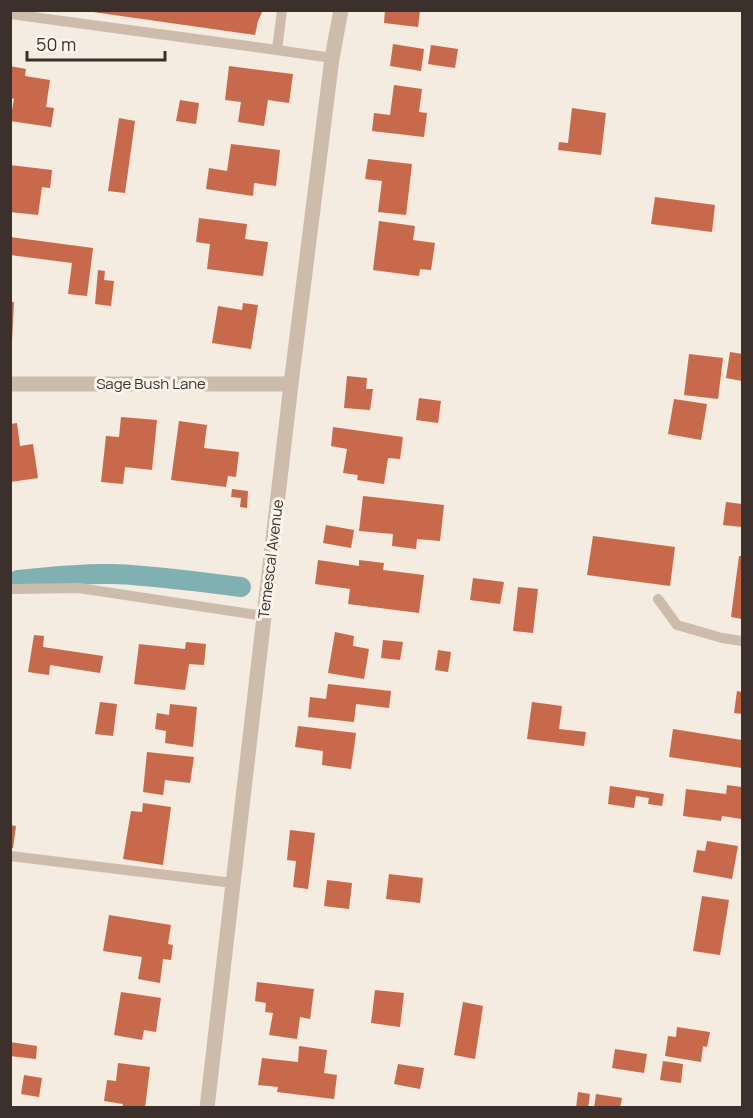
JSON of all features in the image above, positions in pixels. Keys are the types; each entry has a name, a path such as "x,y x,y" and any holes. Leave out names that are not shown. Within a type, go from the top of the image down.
{"street":[{"name":"Temescal Avenue","path":"207,1107 291,384 332,58 341,10"},
{"name":"Sage Bush Lane","path":"10,384 291,384"}],"lane":[{"path":"277,50 282,10"},
{"path":"10,14 332,58"},
{"path":"10,589 79,588 197,604 264,616"},
{"path":"658,599 677,625 722,638 742,641"},
{"path":"10,856 233,883"}],"building":[{"path":"79,10 263,10 255,35"},
{"path":"385,10 420,10 418,27 384,23"},
{"path":"393,44 424,49 421,71 390,66"},
{"path":"431,45 458,49 455,68 428,64"},
{"path":"10,66 26,69 25,76 50,80 46,107 54,108 51,127 10,121 14,99 10,98"},
{"path":"229,66 293,74 289,103 268,100 264,126 238,122 241,102 225,100"},
{"path":"394,85 422,89 419,112 427,113 424,137 372,131 374,113 390,115"},
{"path":"180,100 199,103 196,124 176,121"},
{"path":"572,108 606,113 601,155 558,150 559,142 568,143"},
{"path":"119,118 135,121 125,193 108,191"},
{"path":"231,144 280,150 276,186 254,183 253,196 206,189 209,168 227,171"},
{"path":"368,159 412,164 406,215 378,212 382,181 365,179"},
{"path":"10,165 52,170 50,188 42,187 38,215 10,212"},
{"path":"655,197 715,205 712,232 651,224"},
{"path":"199,218 247,224 245,239 268,242 263,276 207,269 210,244 196,242"},
{"path":"379,221 415,226 413,240 435,243 431,270 420,269 419,276 373,270"},
{"path":"10,237 93,248 87,296 68,294 72,263 10,255"},
{"path":"98,270 105,271 104,280 114,281 111,306 95,304"},
{"path":"10,302 14,302 12,341 10,341"},
{"path":"243,303 258,305 251,349 212,343 218,306 242,310"},
{"path":"730,352 742,354 742,381 726,378"},
{"path":"689,354 723,358 718,399 684,395"},
{"path":"347,376 367,378 366,389 373,389 370,410 344,408"},
{"path":"419,398 441,401 438,423 416,420"},
{"path":"674,399 707,404 701,440 668,434"},
{"path":"121,417 157,420 152,470 125,467 123,484 101,482 106,436 119,437"},
{"path":"179,421 207,425 204,448 239,452 236,477 228,476 226,487 171,480"},
{"path":"17,423 20,446 33,444 38,478 10,482 10,424"},
{"path":"333,427 403,437 400,459 388,458 384,484 357,480 358,475 343,473 347,449 331,446"},
{"path":"232,489 248,491 247,508 240,507 241,498 231,497"},
{"path":"363,496 444,505 440,541 417,539 416,549 392,546 393,534 359,531"},
{"path":"726,502 742,504 742,527 723,525"},
{"path":"326,525 354,530 351,548 323,543"},
{"path":"593,536 675,547 670,586 587,575"},
{"path":"739,556 742,556 742,619 731,617"},
{"path":"318,560 359,566 359,560 384,563 383,570 424,575 419,613 348,604 350,589 315,584"},
{"path":"473,578 504,582 500,604 470,600"},
{"path":"518,587 538,589 533,633 513,631"},
{"path":"335,632 354,636 353,646 369,649 364,679 328,673"},
{"path":"34,635 44,636 43,647 103,656 100,673 50,665 49,675 28,672"},
{"path":"383,640 403,642 400,660 381,658"},
{"path":"186,642 206,644 204,665 189,664 185,690 134,684 139,644 185,649"},
{"path":"438,650 451,652 448,672 435,670"},
{"path":"328,684 391,691 389,708 356,704 354,722 308,717 310,697 326,699"},
{"path":"737,691 742,692 742,714 734,713"},
{"path":"100,702 117,704 113,736 95,734"},
{"path":"532,702 562,706 559,729 586,732 584,746 527,739"},
{"path":"170,704 197,707 193,747 165,743 166,731 155,729 157,713 169,715"},
{"path":"298,726 356,733 351,769 322,765 323,751 295,747"},
{"path":"673,729 742,740 742,768 669,757"},
{"path":"147,752 194,757 190,783 165,780 163,795 143,792"},
{"path":"727,785 742,787 742,819 722,816 721,821 683,816 686,789 726,794"},
{"path":"610,786 664,794 662,806 648,804 649,798 636,796 634,808 608,804"},
{"path":"143,803 171,807 163,865 123,859 131,811 142,812"},
{"path":"10,825 16,826 13,848 10,848"},
{"path":"290,830 315,833 308,889 293,887 296,861 287,860"},
{"path":"707,841 738,846 732,879 693,872 697,850 705,851"},
{"path":"389,874 423,878 420,903 386,899"},
{"path":"327,880 352,883 349,909 324,906"},
{"path":"702,896 729,900 720,955 693,951"},
{"path":"109,915 171,925 168,944 173,945 171,960 163,959 160,983 138,979 142,957 103,951"},
{"path":"257,982 314,989 310,1019 300,1017 297,1039 269,1035 273,1013 265,1012 266,1003 255,1001"},
{"path":"375,990 404,993 400,1027 371,1023"},
{"path":"121,992 161,998 156,1032 144,1030 142,1040 114,1035"},
{"path":"463,1002 483,1006 475,1059 454,1055"},
{"path":"677,1027 710,1032 707,1047 703,1046 701,1062 665,1056 668,1036 676,1037"},
{"path":"10,1042 37,1046 36,1059 10,1056"},
{"path":"299,1046 327,1050 324,1073 337,1075 334,1099 277,1092 278,1087 258,1085 262,1058 298,1062"},
{"path":"615,1049 647,1054 644,1073 612,1068"},
{"path":"663,1061 683,1064 681,1083 660,1080"},
{"path":"118,1063 150,1067 145,1108 122,1108 123,1104 104,1101 107,1080 116,1081"},
{"path":"398,1064 424,1068 420,1089 394,1084"},
{"path":"24,1075 42,1078 39,1097 21,1094"},
{"path":"578,1092 590,1094 588,1108 576,1108"},
{"path":"596,1094 622,1098 620,1108 594,1108"}],"waterway":[{"path":"18,580 111,574 160,577 241,587"}]}
